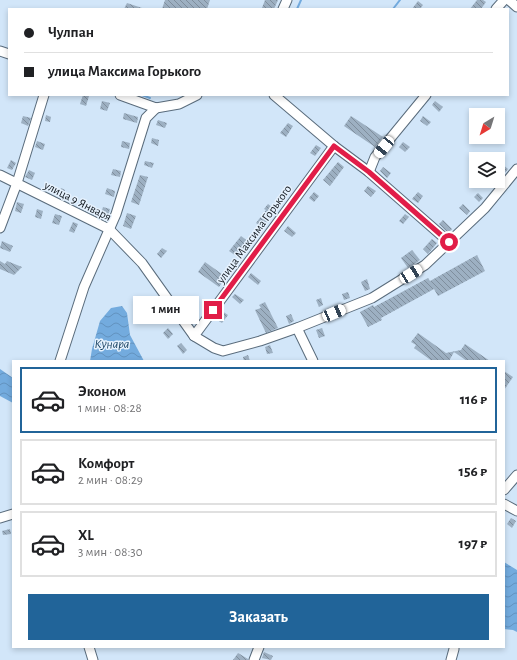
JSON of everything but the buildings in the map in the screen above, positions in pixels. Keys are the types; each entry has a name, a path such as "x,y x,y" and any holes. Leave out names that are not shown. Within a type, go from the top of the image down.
{"street":[{"path":"497,8 504,0"},
{"path":"509,0 517,7"},
{"path":"0,228 17,183 44,96"},
{"path":"123,96 156,108 178,104 195,96"},
{"path":"275,96 334,146 369,172 449,242"},
{"path":"369,172 375,157 425,96"},
{"path":"60,360 84,288 116,214 146,118 156,108"},
{"name":"улица Максима Горького","path":"194,336 334,146"},
{"path":"194,336 214,348 223,351 260,341 297,328 372,298 425,265 484,208 517,169"},
{"name":"улица 9 Января","path":"0,175 109,229 142,263 194,336"},
{"path":"297,328 313,360"},
{"path":"505,489 517,475"},
{"path":"505,505 517,511"},
{"path":"0,518 12,514"},
{"path":"89,648 93,660"},
{"path":"254,660 259,648"},
{"path":"451,660 454,648"}],"water":[{"name":"Кунара","path":"122,306 127,313 130,335 143,360 90,360 100,321 111,308"},
{"path":"0,369 12,377 12,402 0,396"},
{"path":"505,563 517,570 517,632 505,629"}],"waterway":[{"path":"297,8 301,0"},
{"path":"394,8 400,0"},
{"path":"145,96 150,98"}],"route":[{"path":"213,310 334,146 369,172 449,242"}]}
